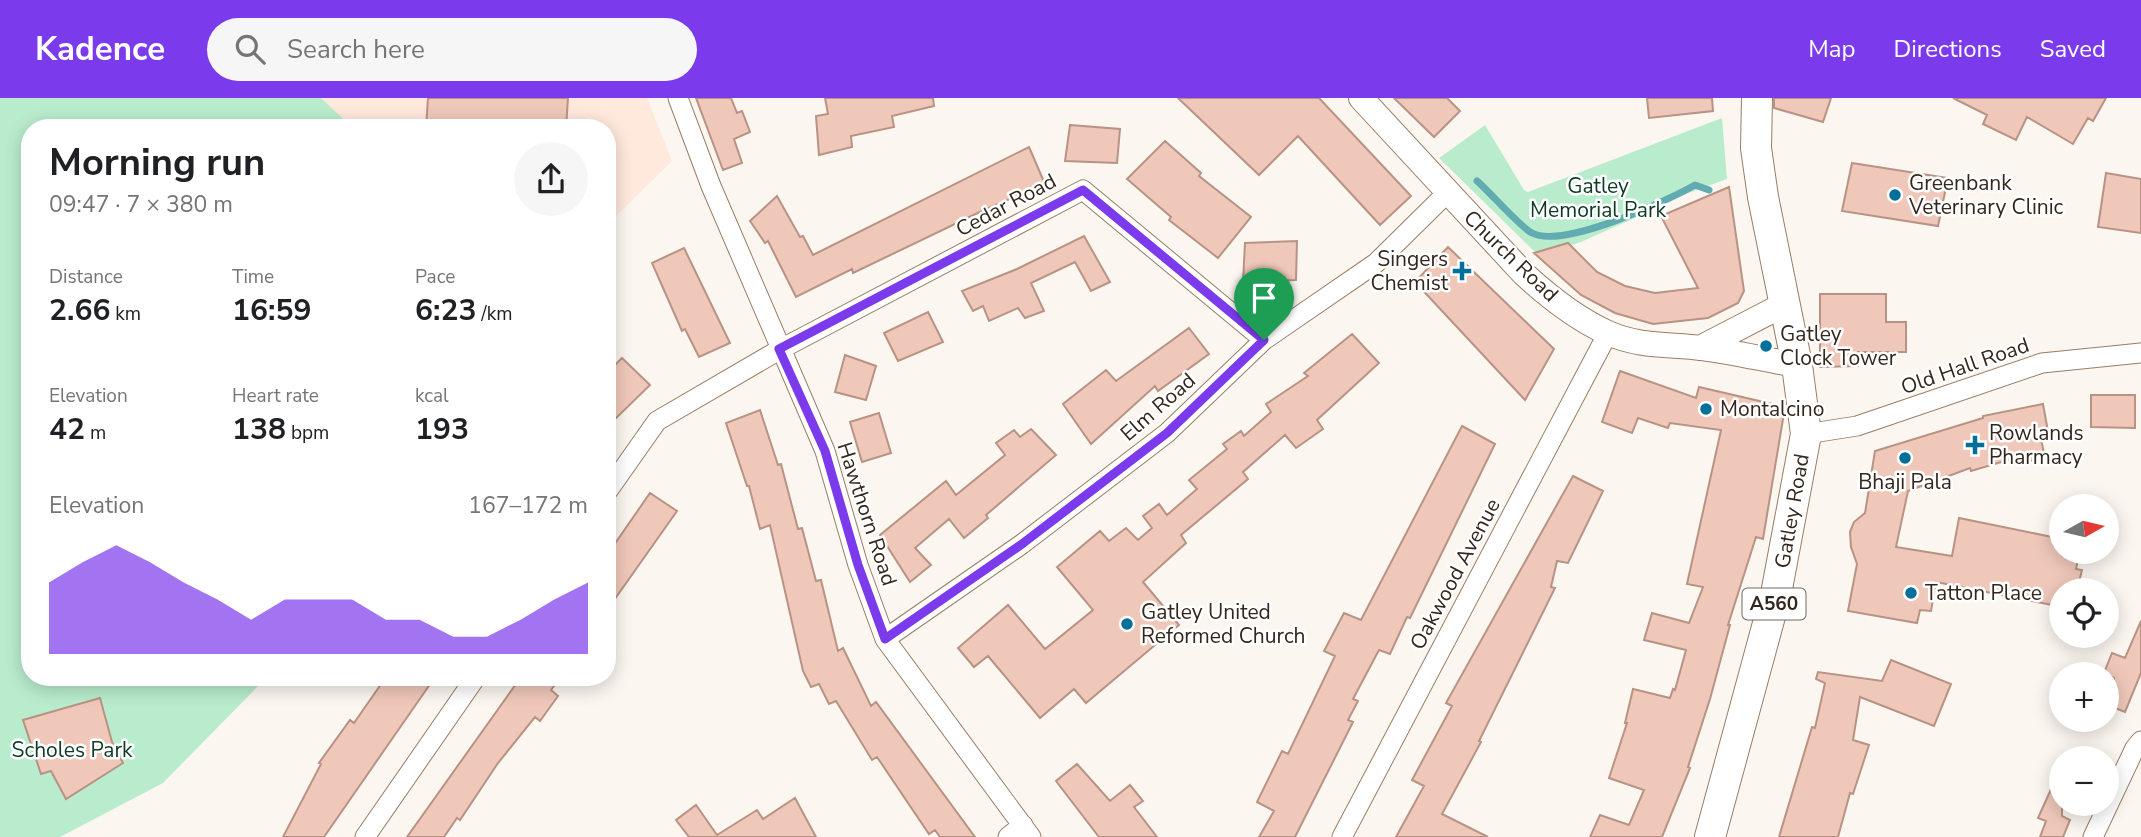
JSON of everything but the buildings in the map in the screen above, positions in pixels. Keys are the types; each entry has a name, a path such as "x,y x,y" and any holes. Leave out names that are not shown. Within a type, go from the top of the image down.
{"main road":[{"name":"A560","path":"1757,98 1757,154 1785,304"},
{"name":"Gatley Road","path":"1710,837 1776,594 1806,434 1797,365 1785,304"}],"street":[{"name":"Hawthorn Road","path":"678,98 711,186 825,451 858,565 885,639 1021,833"},
{"name":"Church Road","path":"1361,98 1447,193 1549,297 1608,333 1643,344 1700,348 1797,365"},
{"name":"Cedar Road","path":"779,349 1083,190 1264,340"},
{"name":"Elm Road","path":"885,639 1022,544 1167,433 1264,340 1376,263 1447,193"},
{"path":"1700,348 1785,304"},
{"name":"Oakwood Avenue","path":"1342,837 1608,333"},
{"path":"616,479 657,421 779,349"},
{"name":"Old Hall Road","path":"1806,434 1857,426 2042,363 2141,353"},
{"path":"365,837 471,686"},
{"path":"2093,837 2135,748 2141,741"}],"shaded area":[{"path":"321,98 647,98 672,161 616,216 616,119 343,119"}],"green space":[{"name":"Scholes Park","path":"0,98 321,98 343,119 21,119 21,686 258,686 163,783 60,837 0,837"},
{"name":"Gatley Memorial Park","path":"1722,118 1727,179 1658,204 1659,207 1581,242 1538,255 1439,158 1485,125 1524,190 1528,192"}],"waterway":[{"path":"1477,181 1527,230 1547,236 1566,235 1614,221 1695,185 1709,190"}],"place":[{"name":"Greenbank Veterinary Clinic","path":"1895,195"},
{"name":"Singers Chemist","path":"1462,271"},
{"name":"Gatley Clock Tower","path":"1766,346"},
{"name":"Montalcino","path":"1706,409"},
{"name":"Rowlands Pharmacy","path":"1975,445"},
{"name":"Bhaji Pala","path":"1905,458"},
{"name":"Tatton Place","path":"1911,593"},
{"name":"Gatley United Reformed Church","path":"1127,624"}],"route":[{"path":"1083,190 1264,340 1167,433 1022,544 885,639 858,565 825,451 779,349 1083,190"}]}
